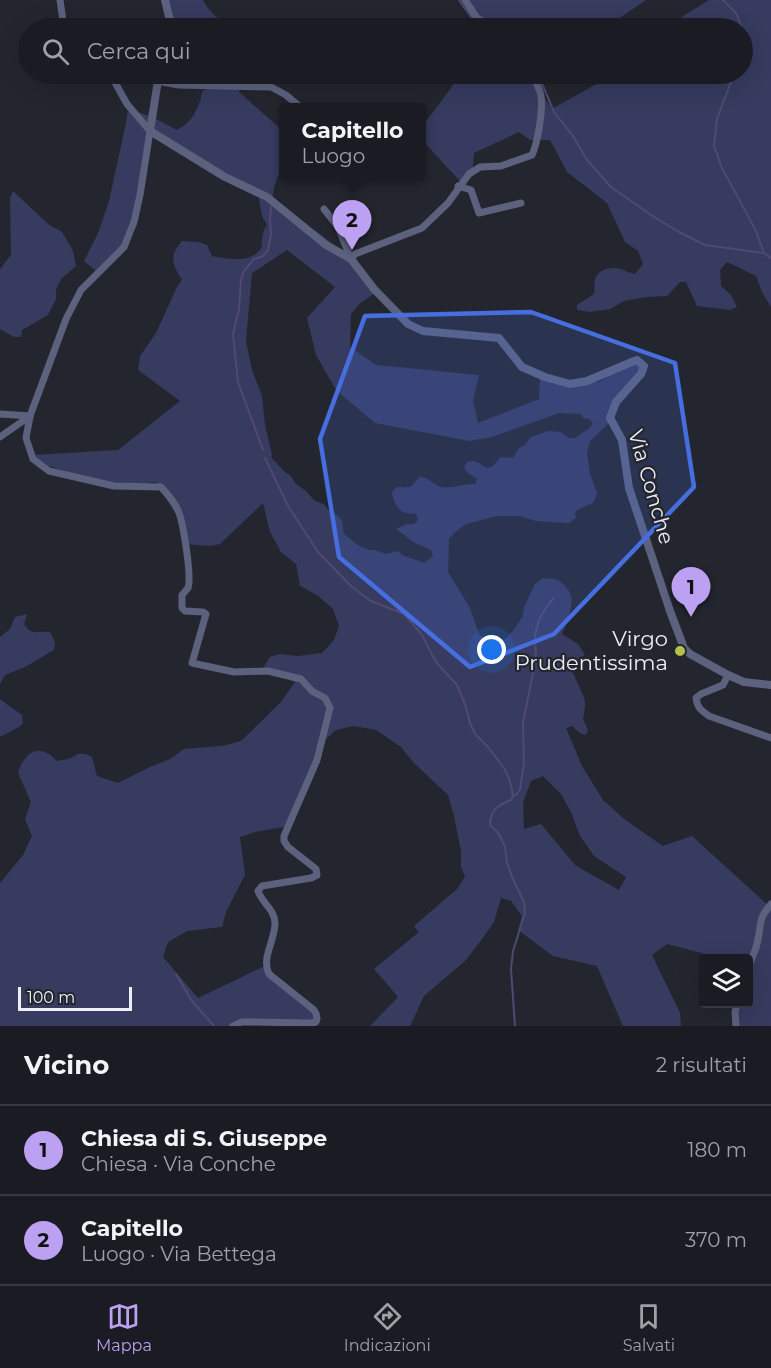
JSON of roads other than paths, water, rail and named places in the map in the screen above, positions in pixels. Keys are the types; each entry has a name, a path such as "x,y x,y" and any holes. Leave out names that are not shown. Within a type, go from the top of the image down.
{"street":[{"path":"60,0 63,18"},
{"path":"165,0 168,18"},
{"path":"465,0 477,18"},
{"path":"116,84 127,104 150,131"},
{"path":"157,84 134,222 124,247 81,290 66,319 30,416 26,438 33,459 49,471 114,486 161,487 176,506 181,516 185,537 188,571 188,589 182,595 182,608 185,611 206,614 192,663 234,672 268,671 301,679 312,691 325,698 330,708 317,760 284,836 288,847 316,869 317,875 262,886 258,891 273,913 275,923 266,966 269,974 314,1010 317,1019 312,1023 242,1022 233,1026"},
{"path":"176,84 271,87 295,103"},
{"path":"351,259 354,254 422,228 448,203 469,174 480,167 501,166 532,155 537,145 541,104 541,94 536,84"},
{"name":"Via Conche","path":"150,131 225,177 267,197 326,245 351,259 374,289 408,324 423,331 499,338 522,367 570,384 587,381 637,360 644,366 641,374 616,402 610,418 622,440 629,488 684,648 690,654 744,682 771,685"},
{"path":"459,186 471,190 479,213 521,203"},
{"path":"324,209 338,227 351,259"},
{"path":"0,414 30,416"},
{"path":"0,437 30,416"},
{"path":"728,675 723,685 696,698 700,710 709,716 771,738"},
{"path":"753,954 758,940 762,914 771,904"},
{"path":"736,1008 736,1026"}],"waterway":[{"path":"459,0 472,18"},
{"path":"723,0 738,18"},
{"path":"542,84 554,112 573,136 587,160 611,187 654,217 705,245 764,253"},
{"path":"730,84 717,119 714,146 722,168 755,229 764,253 771,258"},
{"path":"263,450 238,382 233,334 244,271 254,259 263,256 268,250 271,234 271,207"},
{"path":"265,458 288,506 318,552 352,587 371,601 404,614 422,635 436,662 457,685 475,734 504,768 513,796"},
{"path":"515,1026 511,969 513,951 525,913 524,902 507,863 505,847 499,834 490,825 490,820 496,809 511,800 520,790 524,763 523,723 536,657 535,635 539,620 554,598"},
{"path":"176,974 192,1001 214,1026"}],"place":[{"name":"Capitello","path":"352,250"},
{"name":"Chiesa di S. Giuseppe","path":"691,617"},
{"name":"Virgo Prudentissima","path":"680,651"}]}
